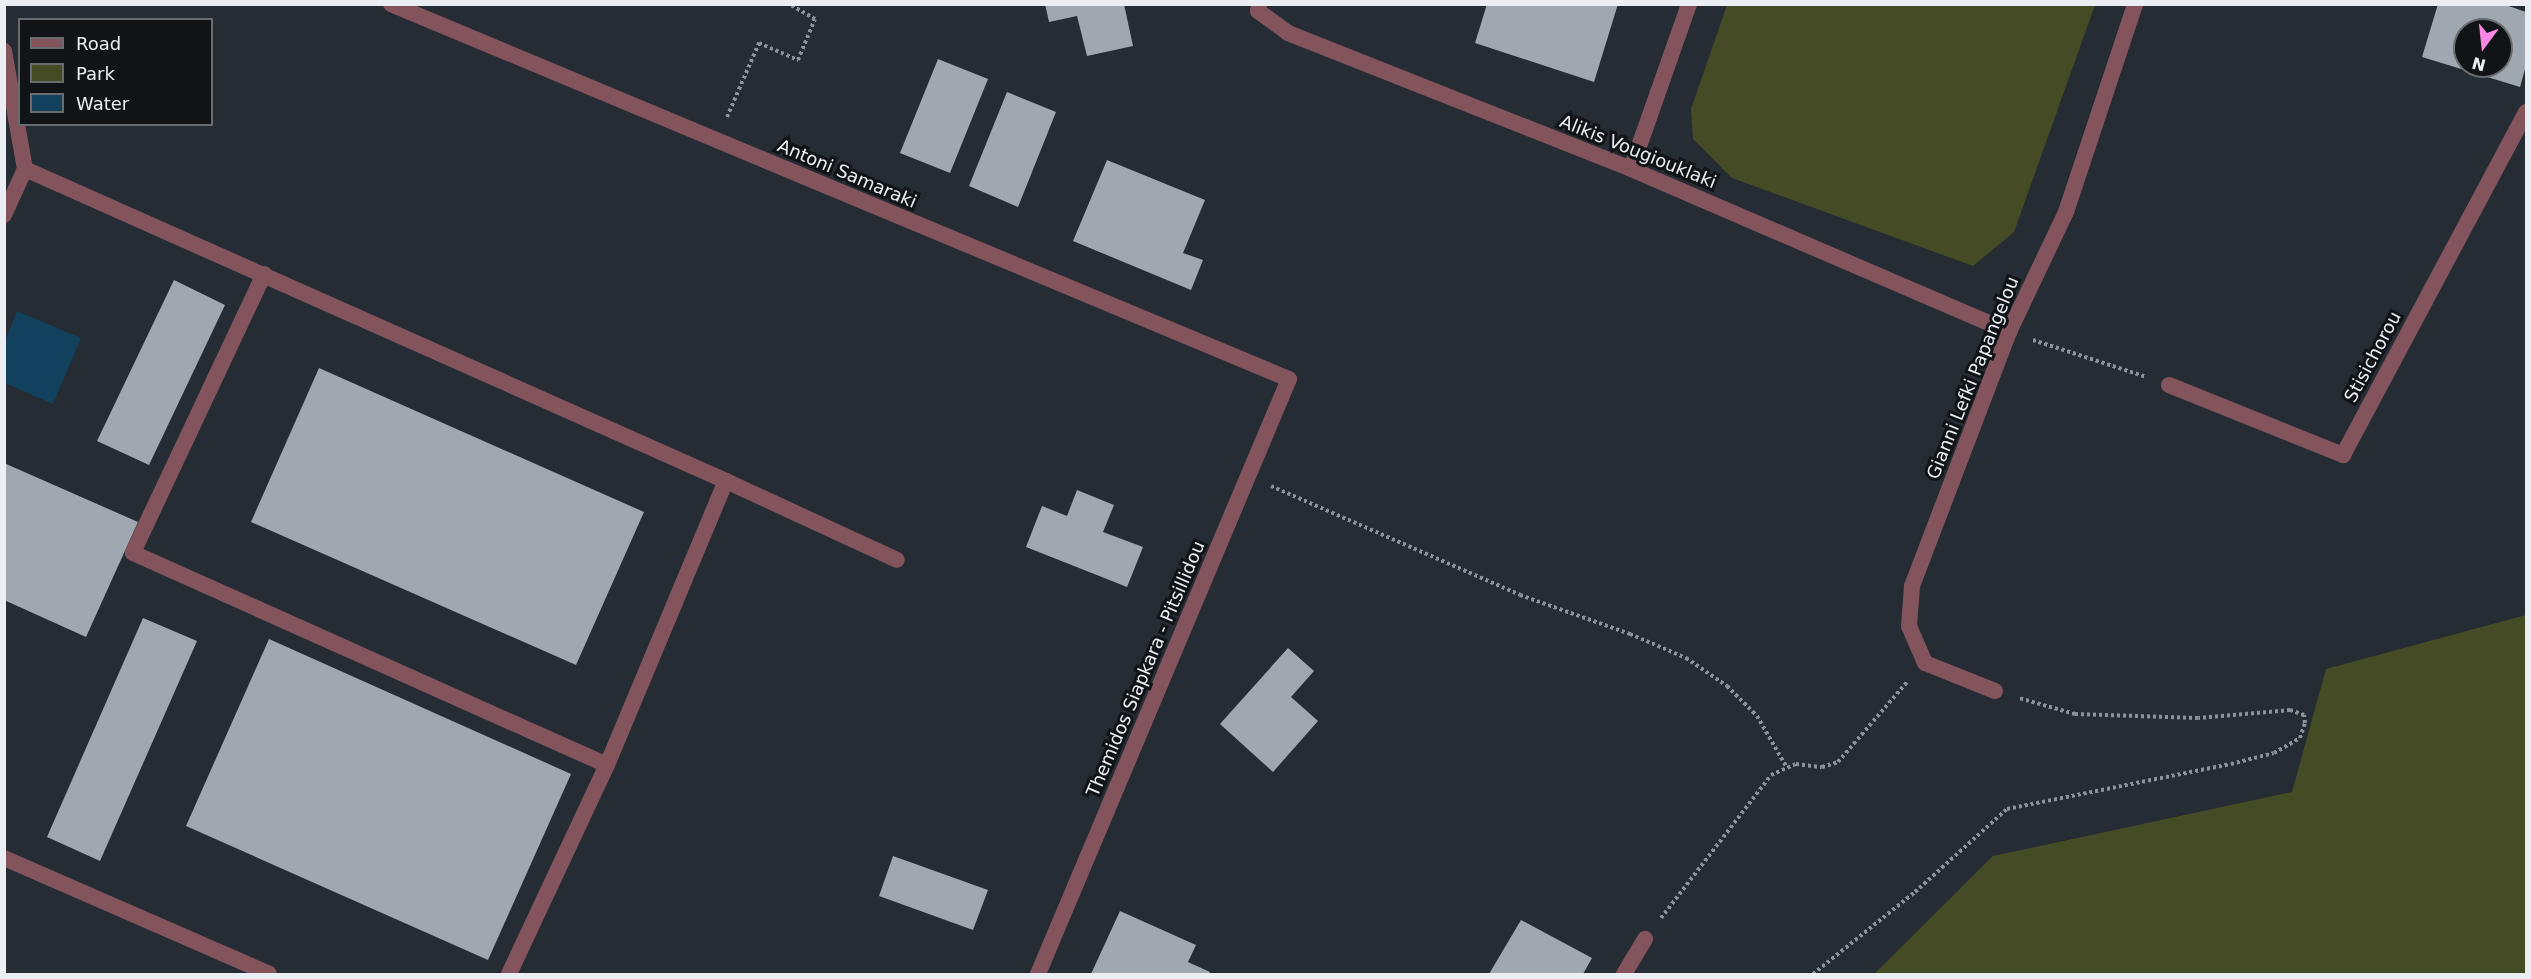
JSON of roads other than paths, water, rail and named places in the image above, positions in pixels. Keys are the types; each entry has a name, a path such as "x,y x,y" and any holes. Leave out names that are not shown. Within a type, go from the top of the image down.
{"street":[{"name":"Antoni Samaraki","path":"391,4 1288,379"},
{"name":"Alikis Vougiouklaki","path":"1259,4 1258,11 1288,33 1631,169 2009,332"},
{"path":"1631,169 1689,4"},
{"name":"Gianni Lefki Papangelou","path":"1995,691 1925,663 1909,626 1912,586 2009,332 2066,212 2135,4"},
{"path":"4,51 25,169 4,215"},
{"name":"Stisichorou","path":"2169,385 2343,455 2526,112"},
{"path":"25,169 726,481 897,560"},
{"path":"264,274 134,554 607,765"},
{"name":"Themidos Siapkara - Pitsillidou","path":"1038,975 1288,379"},
{"path":"509,975 607,765 726,481"},
{"path":"4,858 269,975"},
{"path":"1624,975 1645,939"}],"water":[{"path":"17,311 81,338 53,404 5,383 5,341"}]}
